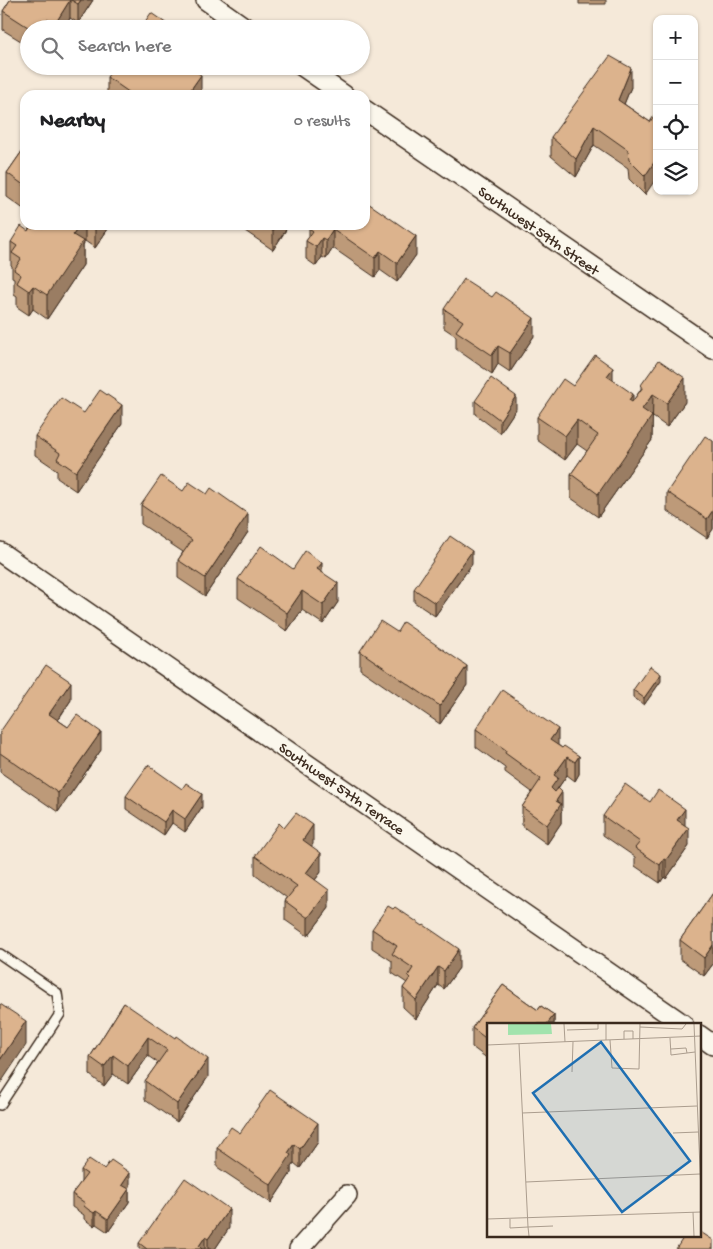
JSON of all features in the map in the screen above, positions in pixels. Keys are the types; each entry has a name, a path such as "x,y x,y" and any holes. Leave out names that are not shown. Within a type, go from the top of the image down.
{"street":[{"path":"206,0 234,20"},
{"path":"315,75 337,90"},
{"name":"Southwest 59th Street","path":"370,113 713,350"},
{"name":"Southwest 57th Terrace","path":"0,552 682,1023"},
{"path":"700,1036 713,1045"},
{"path":"299,1249 347,1195"}],"lane":[{"path":"0,954 57,993 60,1014 0,1105"}],"building":[{"path":"10,0 70,0 58,20 20,20 20,22 3,11"},
{"path":"71,0 81,0 78,4"},
{"path":"151,13 161,20 146,20"},
{"path":"610,56 631,68 618,100 650,122 653,117 653,164 645,176 629,160 628,150 594,126 576,159 551,137"},
{"path":"108,75 201,75 190,90 126,90 107,77"},
{"path":"20,154 20,182 7,173"},
{"path":"370,204 416,236 397,263 380,251 375,258 334,230 370,230"},
{"path":"20,228 20,230 76,230 73,235 83,241 47,295 33,286 29,291 17,283 21,275 14,270 21,259 12,253 17,246 11,242"},
{"path":"312,230 332,230 326,240 322,238 316,247 306,241 313,231"},
{"path":"464,279 492,297 496,292 534,318 510,353 498,346 492,355 456,331 463,321 444,309"},
{"path":"595,355 613,368 607,376 633,394 629,400 632,402 643,387 641,385 659,360 685,378 667,403 653,394 642,409 652,416 598,494 571,474 598,435 577,420 565,436 537,417 563,379 573,386"},
{"path":"491,378 516,396 500,420 475,401"},
{"path":"100,390 122,405 76,472 57,459 60,453 35,436 61,398 84,413"},
{"path":"705,436 713,441 713,510 707,519 667,492"},
{"path":"161,476 183,491 189,482 207,494 211,488 248,514 205,578 178,560 192,540 141,505"},
{"path":"450,536 472,551 435,603 414,589"},
{"path":"261,546 293,569 305,551 322,563 317,569 338,583 323,605 302,591 287,613 238,579"},
{"path":"380,621 397,632 403,622 467,666 440,706 360,651"},
{"path":"46,665 71,682 49,714 68,727 77,715 101,732 58,793 0,753 0,732"},
{"path":"650,666 661,674 644,698 633,690"},
{"path":"502,690 558,729 550,740 562,748 564,746 579,756 575,762 567,757 554,775 558,778 551,788 555,792 558,788 562,792 556,801 561,804 547,825 522,807 541,779 505,753 506,750 476,729"},
{"path":"148,765 182,789 186,783 202,794 185,819 172,810 164,822 126,796"},
{"path":"625,784 650,802 658,790 685,809 677,820 689,828 666,860 664,859 660,865 635,848 640,842 603,816"},
{"path":"296,813 313,825 303,840 321,853 306,873 329,890 308,918 285,901 297,886 255,856 279,823 284,828"},
{"path":"713,893 713,945 704,958 680,940"},
{"path":"388,906 393,909 395,907 459,949 444,971 438,967 416,1000 403,988 410,978 408,976 413,968 392,954 397,946 372,929"},
{"path":"503,985 538,1010 541,1006 554,1015 548,1023 487,1023 487,1039 472,1028"},
{"path":"124,1003 208,1059 177,1104 145,1081 167,1050 148,1037 128,1066 113,1055 104,1067 90,1057"},
{"path":"0,1004 26,1021 0,1060"},
{"path":"270,1090 318,1123 300,1149 294,1144 288,1153 291,1155 271,1185 217,1148 231,1127 240,1133"},
{"path":"89,1159 104,1169 111,1160 130,1173 122,1185 129,1189 108,1219 96,1211 94,1213 89,1210 84,1206 85,1203 72,1194 87,1174 81,1170"},
{"path":"185,1178 229,1209 208,1239 205,1237 199,1246 202,1249 147,1249 139,1243"},
{"path":"700,1232 713,1240 713,1249 676,1249 684,1236 700,1236"}]}
